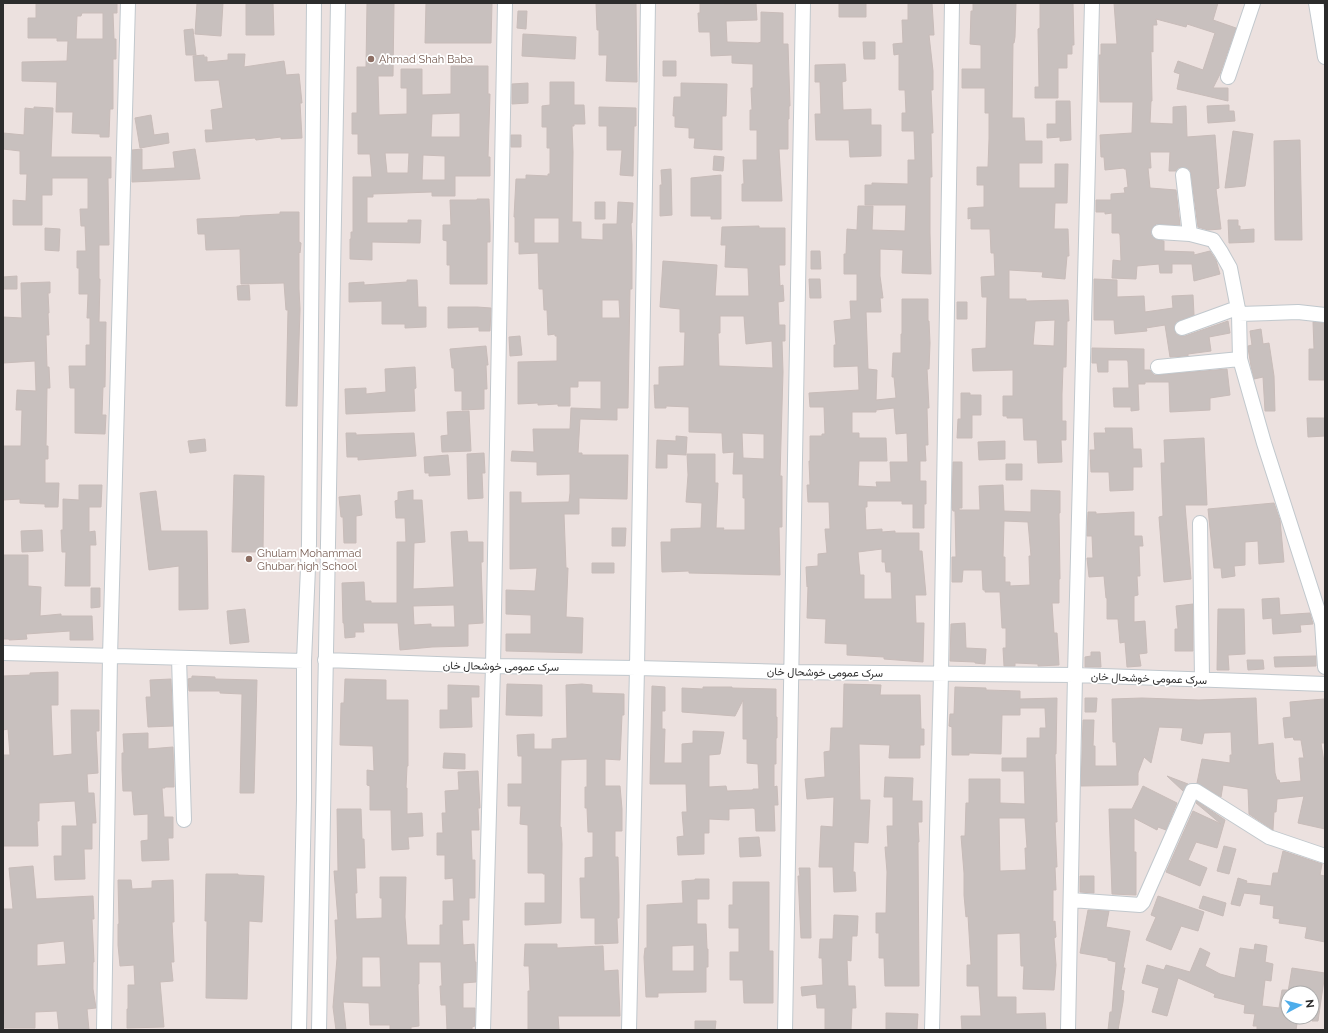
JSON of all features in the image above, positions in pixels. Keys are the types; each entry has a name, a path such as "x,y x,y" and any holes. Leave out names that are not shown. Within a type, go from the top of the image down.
{"street":[{"path":"104,1030 110,657 128,3"},
{"path":"299,1030 304,800 304,661 309,544 314,3"},
{"path":"319,1030 338,3"},
{"path":"483,1030 493,666 505,3"},
{"path":"629,1030 637,668 648,3"},
{"path":"784,1030 803,3"},
{"path":"932,1030 941,674 952,3"},
{"path":"1068,1030 1074,675 1092,3"},
{"path":"1228,77 1253,3"},
{"path":"1316,3 1325,57"},
{"path":"1183,175 1190,234"},
{"path":"1159,232 1190,234 1213,240 1230,268 1238,311 1240,360 1264,443 1322,623 1325,667"},
{"path":"1182,328 1238,311 1298,312 1325,315"},
{"path":"1158,368 1240,360"},
{"path":"1200,524 1202,680"},
{"path":"309,544 328,544"},
{"path":"3,654 304,661"},
{"path":"179,658 184,820"},
{"name":"سرک عمومی خوشحال خان","path":"325,660 493,666 790,672 1074,675 1325,684"},
{"path":"1070,900 1140,905 1143,902 1192,790 1196,791 1269,837 1325,856"},
{"path":"304,800 323,800"}],"building":[{"path":"36,3 117,3 117,13 113,13 114,39 116,39 116,59 113,59 113,109 110,109 109,137 100,137 100,134 72,133 73,112 56,112 57,82 22,81 22,62 67,61 68,41 57,41 57,38 28,38 28,18 36,18","holes":["82,13 103,13 103,39 76,39 77,16 81,16"]},
{"path":"197,3 223,3 221,36 195,34"},
{"path":"246,3 273,3 274,35 246,35"},
{"path":"367,3 394,3 393,76 378,76 379,115 407,114 407,88 401,88 401,69 422,69 422,95 451,94 451,66 488,66 488,94 490,94 488,157 490,157 490,176 455,176 455,196 432,196 432,192 373,194 373,197 367,197 367,223 408,223 408,220 421,220 420,243 372,242 372,260 350,259 350,239 351,232 353,232 353,177 372,177 370,154 358,154 358,134 352,134 352,113 357,113 357,67 366,67","holes":["460,113 460,137 431,137 432,114","385,153 409,153 408,173 387,173","423,155 445,156 445,180 422,180"]},
{"path":"426,3 492,3 491,43 425,43"},
{"path":"596,3 636,3 637,82 606,81 607,55 599,55 599,30 597,30"},
{"path":"700,3 756,3 757,20 726,21 727,42 761,42 761,12 783,13 783,44 788,44 790,106 788,119 788,149 779,149 782,201 742,201 742,184 744,184 743,160 757,160 757,130 750,130 753,64 732,63 732,55 711,56 710,32 699,32 698,13 700,13"},
{"path":"839,3 866,3 866,17 839,17"},
{"path":"908,3 932,3 934,35 929,35 933,71 933,90 931,90 933,133 931,133 932,177 930,177 931,274 902,273 903,250 880,249 880,276 883,298 880,298 881,312 866,312 868,369 877,370 876,400 896,398 894,377 892,377 893,353 901,353 902,299 928,299 930,343 929,369 927,369 929,408 927,408 928,445 925,445 926,461 920,461 920,481 926,481 924,528 913,528 913,504 902,504 902,501 867,501 867,507 865,507 866,530 882,529 882,532 895,531 895,533 919,533 919,551 922,551 926,595 915,595 916,623 924,623 923,662 884,659 884,657 847,655 847,644 825,643 826,619 807,618 808,586 807,587 806,567 818,566 818,554 827,553 825,529 830,529 829,502 808,502 807,485 810,485 810,436 822,436 822,434 825,434 824,407 810,407 809,393 859,390 858,366 834,367 834,345 836,345 834,321 851,319 850,301 857,301 857,274 844,274 844,254 846,254 847,229 857,230 858,206 873,206 872,230 905,231 906,205 865,205 865,185 872,185 872,183 908,184 908,160 915,160 914,131 902,131 902,113 906,113 905,90 899,90 899,54 894,55 893,44 903,43 902,20 908,20","holes":["894,408 896,434 907,433 908,462 890,462 891,482 876,482 877,487 858,486 859,461 887,461 886,438 859,438 859,433 852,433 852,412 876,412 876,410","882,549 882,562 885,562 886,572 891,572 892,599 864,599 864,575 860,575 858,552"]},
{"path":"973,3 1016,3 1015,37 1013,43 1012,118 1024,118 1025,141 1042,141 1042,163 1019,163 1019,188 1055,188 1055,164 1068,164 1067,203 1055,203 1054,229 1068,229 1069,256 1067,256 1065,279 1042,277 1043,272 1009,270 1009,299 1026,299 1026,301 1068,300 1069,321 1067,321 1066,367 1063,367 1062,394 1062,421 1066,421 1066,440 1061,440 1062,462 1038,463 1037,440 1024,440 1023,418 1007,418 1007,416 1003,416 1003,396 1013,396 1013,370 973,371 972,349 986,348 987,297 982,297 981,277 995,276 994,253 991,253 990,229 971,229 971,218 968,219 968,208 984,207 984,185 977,185 977,167 988,167 989,139 989,113 985,113 985,88 962,88 962,69 981,69 981,45 970,44 971,11 973,11","holes":["1055,320 1054,346 1033,345 1035,321"]},
{"path":"1040,3 1073,3 1074,45 1072,45 1072,54 1067,54 1067,68 1058,68 1058,98 1035,98 1035,87 1039,87 1038,29 1040,28"},
{"path":"1114,3 1218,3 1213,20 1236,28 1220,74 1213,88 1228,88 1228,101 1177,89 1180,74 1174,72 1178,61 1203,70 1215,33 1187,24 1186,27 1156,19 1157,25 1153,25 1153,52 1151,51 1152,101 1150,123 1173,124 1173,107 1186,106 1187,137 1215,135 1219,188 1216,189 1221,229 1208,230 1198,227 1190,170 1182,167 1178,168 1176,171 1169,171 1170,152 1150,152 1151,168 1148,168 1150,188 1176,190 1180,225 1156,224 1152,228 1151,235 1155,239 1164,241 1164,251 1194,252 1194,255 1210,251 1216,260 1220,274 1194,281 1192,264 1172,264 1172,273 1160,273 1159,264 1137,266 1136,279 1112,278 1113,260 1121,261 1120,235 1119,233 1112,233 1112,213 1105,214 1105,212 1096,212 1096,200 1111,200 1111,194 1125,193 1124,188 1128,187 1126,169 1105,170 1104,157 1101,157 1100,135 1132,133 1133,102 1100,102 1099,55 1101,55 1101,44 1117,44"},
{"path":"518,11 527,11 526,29 517,28"},
{"path":"193,29 196,55 186,55 184,30"},
{"path":"523,34 576,37 575,59 522,56"},
{"path":"863,42 875,42 875,59 864,59"},
{"path":"228,54 245,54 244,67 284,61 286,75 299,74 302,103 300,103 302,138 281,139 281,137 256,140 255,138 206,142 205,130 213,130 211,110 223,108 219,80 195,81 193,56 204,55 204,57 207,57 207,62 228,60"},
{"path":"663,61 676,61 676,76 663,76"},
{"path":"845,64 846,81 842,82 843,110 871,109 871,125 881,125 881,156 850,157 849,140 816,140 815,114 821,114 820,82 815,82 815,65"},
{"path":"550,82 574,82 574,105 584,105 585,124 574,124 574,126 572,126 572,222 581,222 581,239 603,240 603,224 617,224 618,202 633,203 631,223 632,289 630,289 628,408 617,408 617,420 580,419 578,453 582,453 582,455 628,455 627,499 579,498 579,514 564,514 566,568 568,568 566,617 583,618 582,653 506,651 506,634 531,634 531,615 506,614 506,590 535,591 537,568 510,569 510,492 521,492 521,503 569,502 570,493 570,474 537,475 537,462 511,461 512,451 534,452 533,429 570,429 571,408 601,409 601,381 578,381 578,387 570,387 570,406 558,406 558,404 538,405 538,403 518,404 518,362 557,361 557,336 555,336 555,334 548,335 547,310 544,310 543,289 539,289 538,253 519,254 519,242 515,242 514,217 516,179 526,179 526,175 548,176 548,174 550,174 550,148 547,148 547,127 542,127 542,106 550,105","holes":["534,218 559,218 559,243 534,243","602,300 619,300 620,318 602,318"]},
{"path":"528,83 528,103 512,104 512,84"},
{"path":"681,83 727,84 726,116 722,116 722,150 694,148 695,138 689,138 689,128 675,127 675,116 673,116 674,97 681,97"},
{"path":"1056,101 1070,101 1071,140 1060,141 1060,137 1047,138 1047,124 1056,124"},
{"path":"1229,105 1229,111 1234,111 1235,121 1208,123 1207,106"},
{"path":"34,107 53,108 51,157 111,157 111,178 108,178 109,245 99,245 99,322 106,322 105,387 103,387 102,415 106,415 105,434 75,433 75,388 70,388 69,366 86,366 86,345 90,345 90,318 87,318 88,294 79,294 79,268 77,268 77,251 86,251 85,226 81,226 80,209 88,209 88,178 52,178 52,195 42,195 42,225 13,225 13,200 26,201 27,174 20,174 20,151 3,149 3,133 24,135 25,108 34,109"},
{"path":"599,107 636,108 636,126 634,126 633,176 620,175 622,150 607,150 607,126 599,126"},
{"path":"151,115 154,135 168,133 169,143 140,148 135,118"},
{"path":"1233,131 1253,134 1245,186 1225,188"},
{"path":"511,135 521,135 521,147 511,147"},
{"path":"1300,140 1302,240 1275,240 1274,141"},
{"path":"142,149 142,170 175,168 173,152 195,149 200,179 132,182 132,150"},
{"path":"714,156 724,157 723,171 713,170"},
{"path":"671,169 672,215 660,216 660,185 662,185 661,170"},
{"path":"721,175 721,219 711,219 711,216 691,216 691,178"},
{"path":"489,199 490,242 487,242 487,284 450,284 450,265 447,265 447,241 443,240 443,225 451,225 450,200"},
{"path":"595,202 605,202 605,219 595,219"},
{"path":"280,212 299,212 299,242 301,243 300,253 299,252 300,309 297,406 286,406 288,310 286,310 284,283 241,284 240,249 206,250 205,234 198,234 197,219 280,214"},
{"path":"1228,220 1238,220 1240,230 1254,229 1254,242 1229,243"},
{"path":"759,226 759,228 785,228 785,265 779,265 780,286 783,285 784,301 778,302 779,325 785,325 785,341 782,341 783,372 780,476 782,476 782,527 779,527 780,575 689,573 689,571 662,572 661,542 671,542 671,529 701,528 702,503 686,502 688,475 687,454 715,454 715,483 718,483 716,528 724,528 723,530 745,530 743,474 733,474 734,452 723,453 722,433 689,432 689,407 666,406 666,408 655,408 654,385 659,385 659,367 684,366 685,332 680,332 680,309 660,307 663,261 717,265 715,296 749,296 748,268 725,267 726,245 721,245 722,227","holes":["720,316 744,316 746,344 772,341 773,368 719,366 718,333 720,333","742,433 764,434 764,459 743,458"]},
{"path":"45,228 60,229 59,251 45,250"},
{"path":"811,251 820,251 821,269 811,269"},
{"path":"17,276 17,289 3,289 3,277"},
{"path":"809,279 820,279 821,298 810,298"},
{"path":"1094,279 1117,280 1117,297 1144,296 1145,312 1173,308 1172,296 1193,295 1194,315 1176,322 1174,327 1176,334 1185,336 1228,321 1230,333 1209,337 1211,351 1188,354 1188,356 1170,357 1165,325 1146,328 1147,331 1115,334 1114,320 1094,320"},
{"path":"407,280 417,280 418,307 426,307 426,327 405,328 405,324 382,324 382,301 349,302 349,283 364,282 364,285 407,282"},
{"path":"50,282 50,293 48,293 49,335 46,335 47,367 49,367 50,388 47,388 46,446 48,446 48,459 45,459 45,483 59,483 58,507 45,507 45,504 20,503 20,499 3,500 3,446 21,446 22,410 16,410 17,390 36,391 35,361 3,363 3,317 22,318 21,283"},
{"path":"249,285 250,300 238,300 237,286"},
{"path":"957,302 967,302 967,319 957,319"},
{"path":"448,307 491,308 490,331 479,331 479,327 448,328"},
{"path":"1313,322 1325,323 1325,380 1309,380 1309,349 1314,349"},
{"path":"1261,329 1263,344 1269,343 1274,376 1275,411 1265,411 1263,377 1254,379 1251,366 1248,348 1248,346 1252,345 1250,331"},
{"path":"520,336 522,355 510,356 509,337"},
{"path":"486,346 488,365 486,365 487,389 484,389 484,409 462,410 462,391 455,391 454,368 452,368 450,349"},
{"path":"1092,348 1144,349 1144,370 1150,370 1154,375 1227,369 1230,395 1210,398 1210,410 1170,412 1169,382 1145,382 1145,384 1138,384 1139,410 1131,411 1131,407 1114,407 1113,388 1129,388 1128,362 1127,360 1108,360 1108,372 1098,372 1097,363 1092,363"},
{"path":"415,367 415,411 346,414 345,389 366,388 366,394 386,392 385,369"},
{"path":"961,393 981,395 981,415 972,415 972,438 957,438 958,419 961,419"},
{"path":"469,411 471,451 442,452 441,436 448,435 447,412"},
{"path":"1307,418 1325,418 1325,436 1308,437"},
{"path":"1105,428 1132,428 1133,449 1141,449 1142,467 1133,467 1133,490 1110,491 1109,472 1091,472 1090,450 1095,450 1094,433 1106,433"},
{"path":"346,433 356,433 356,435 414,433 416,456 358,460 358,457 347,457"},
{"path":"676,436 687,437 686,455 667,454 667,468 656,468 657,440 676,441"},
{"path":"1204,438 1207,505 1185,505 1191,579 1164,582 1159,517 1163,516 1161,463 1165,463 1164,440"},
{"path":"205,439 206,451 190,453 188,441"},
{"path":"1005,441 1005,459 979,460 978,442"},
{"path":"484,453 485,473 482,473 483,498 468,499 467,454"},
{"path":"448,455 450,475 429,476 429,473 425,473 424,457"},
{"path":"953,462 962,462 962,508 959,508 959,510 980,510 979,486 1003,485 1004,511 1031,512 1031,490 1060,491 1059,603 1052,603 1054,633 1057,633 1059,665 1038,666 1038,664 1015,663 1015,666 1004,666 1003,648 1006,648 1006,628 1002,628 1000,592 985,592 985,590 983,590 982,570 963,570 962,582 952,582 952,557 956,557 955,511 953,511","holes":["1004,521 1028,522 1031,556 1029,556 1030,585 1010,586 1010,582 1005,582 1005,557 1003,557"]},
{"path":"1006,464 1022,464 1022,480 1006,480"},
{"path":"234,475 264,476 263,552 232,552"},
{"path":"79,485 102,485 101,507 89,507 89,532 95,531 96,545 90,545 90,586 65,586 66,552 62,552 61,530 63,530 63,499 79,500"},
{"path":"413,490 413,500 422,500 425,542 414,543 413,589 454,587 451,532 467,531 468,542 483,542 483,562 481,562 483,623 468,624 468,646 400,650 398,623 363,623 364,632 355,632 355,637 345,638 342,583 364,582 365,601 371,601 371,603 397,603 397,542 406,542 405,518 396,518 395,501 398,500 398,492","holes":["454,605 455,627 431,627 431,624 414,625 413,606"]},
{"path":"156,491 161,531 207,531 208,609 179,610 179,566 149,570 140,493"},
{"path":"360,495 362,515 356,516 356,543 344,543 343,517 341,517 339,497"},
{"path":"1274,503 1280,520 1284,562 1259,564 1258,541 1245,542 1245,565 1234,566 1235,576 1222,578 1221,568 1214,568 1208,509"},
{"path":"1088,512 1096,512 1096,514 1134,512 1134,536 1142,536 1143,546 1139,546 1140,576 1137,576 1138,595 1134,596 1134,622 1145,621 1147,653 1139,654 1141,666 1127,667 1125,642 1120,643 1118,619 1107,619 1107,598 1104,576 1089,577 1087,558 1093,558 1092,536 1087,536"},
{"path":"612,528 626,528 625,546 612,546"},
{"path":"42,530 43,551 22,552 21,531"},
{"path":"3,555 28,555 28,586 41,587 40,616 61,614 61,616 92,616 93,640 70,640 70,631 26,634 27,639 3,639"},
{"path":"592,563 614,563 614,573 592,573"},
{"path":"91,588 100,588 100,607 91,608"},
{"path":"1279,598 1280,615 1310,613 1313,624 1300,625 1301,632 1273,634 1272,618 1263,619 1262,599"},
{"path":"1193,604 1193,651 1175,651 1175,629 1178,629 1176,606"},
{"path":"245,609 249,642 230,644 227,611"},
{"path":"1218,609 1244,609 1245,654 1228,655 1229,670 1217,670"},
{"path":"965,623 966,648 986,649 985,664 950,661 951,624"},
{"path":"1091,652 1100,652 1101,667 1085,667 1085,657 1091,656"},
{"path":"1316,656 1316,666 1275,667 1274,657"},
{"path":"1247,660 1263,660 1264,669 1248,670"},
{"path":"58,672 58,705 51,705 53,756 72,754 71,710 99,710 99,731 96,731 98,773 87,774 88,793 94,793 96,823 92,823 92,849 84,849 85,879 55,880 54,856 62,856 62,826 77,826 75,801 39,803 39,821 37,821 38,846 3,846 3,755 10,755 8,729 3,730 3,676"},
{"path":"192,676 215,677 215,679 257,680 254,793 240,793 242,694 220,693 220,691 189,691 188,679 192,678"},
{"path":"171,679 173,726 148,727 146,697 151,697 150,680"},
{"path":"345,679 386,680 386,700 408,700 408,766 406,788 407,814 422,813 423,836 408,837 409,849 392,850 391,810 370,810 370,786 367,785 367,770 374,771 373,746 340,745 341,703 344,703"},
{"path":"507,684 542,685 542,716 506,715"},
{"path":"844,684 881,685 880,695 920,695 921,729 924,729 924,745 920,745 920,758 889,758 890,745 859,744 860,800 870,800 868,843 854,842 853,872 855,872 856,891 834,892 833,867 819,867 821,826 833,827 834,797 807,799 805,779 825,777 824,752 830,751 831,728 843,728"},
{"path":"448,685 479,686 479,697 471,697 472,727 440,728 440,710 448,710"},
{"path":"566,685 592,685 592,693 624,694 624,715 622,715 620,760 605,759 605,786 620,786 622,809 622,831 615,831 615,857 618,857 618,943 595,944 595,918 581,918 580,878 585,878 585,858 593,857 593,832 588,832 587,808 585,808 587,759 561,760 561,923 525,925 525,903 545,903 545,874 528,873 528,825 520,824 521,806 508,806 508,784 522,784 522,756 518,756 517,735 534,734 534,749 552,749 552,739 567,738"},
{"path":"652,686 665,687 665,711 662,711 662,729 665,729 664,763 682,763 682,744 693,743 693,731 724,732 720,754 709,755 709,787 726,786 727,791 759,789 758,764 747,763 747,739 743,739 743,700 735,716 682,712 682,688 703,689 703,687 732,687 776,689 777,738 776,764 774,764 774,787 777,786 778,805 774,805 775,831 756,831 755,809 753,808 729,809 729,820 709,819 709,833 704,833 704,854 678,855 677,837 684,836 682,812 687,812 686,784 650,784"},
{"path":"955,687 1020,691 1020,699 1057,698 1055,754 1057,822 1055,822 1057,867 1055,867 1056,890 1053,890 1053,922 1055,921 1056,937 1054,938 1056,965 1054,990 1023,989 1024,966 1021,966 1020,933 997,934 997,997 1016,997 1016,1014 1045,1013 1046,1030 962,1030 961,1016 981,1016 979,986 967,986 967,965 971,965 968,916 966,917 964,895 961,836 965,836 966,803 969,803 969,779 1000,779 1000,803 1025,804 1024,771 1002,771 1002,758 1027,758 1027,738 1040,738 1040,728 1046,728 1045,708 1020,708 1020,715 1002,715 1001,754 969,753 969,755 952,755 952,727 949,726 950,714 954,714","holes":["999,818 1025,818 1027,848 1025,848 1026,870 1000,871"]},
{"path":"1085,698 1097,698 1096,712 1085,712"},
{"path":"1142,698 1199,700 1256,698 1258,745 1273,743 1275,773 1277,780 1279,780 1280,783 1301,781 1299,758 1304,758 1301,740 1294,740 1293,737 1285,738 1283,718 1291,717 1290,702 1324,699 1325,743 1321,743 1325,768 1325,829 1298,823 1304,796 1277,799 1276,812 1274,812 1273,830 1249,814 1248,789 1223,785 1221,797 1197,783 1202,759 1230,763 1230,755 1232,755 1231,732 1204,733 1202,744 1181,740 1183,728 1159,727 1151,763 1144,757 1138,773 1138,785 1081,786 1083,720 1094,720 1093,746 1095,746 1095,766 1117,766 1116,742 1113,742 1112,699"},
{"path":"148,733 148,749 173,747 174,787 162,788 164,817 173,817 173,838 168,838 169,860 142,861 141,841 148,840 148,814 134,815 132,791 123,791 123,734"},
{"path":"444,753 465,754 465,769 443,768"},
{"path":"478,771 480,808 478,808 479,830 471,830 472,860 475,860 475,898 469,898 469,920 462,920 463,945 474,944 476,962 476,982 463,983 463,1008 475,1008 475,1026 472,1027 472,1030 447,1030 446,1005 441,1005 441,962 419,962 419,1026 411,1027 411,1030 390,1030 390,1025 370,1025 369,1003 343,1002 346,1030 336,1030 333,1007 337,958 335,920 338,920 334,871 338,871 337,809 361,809 365,868 356,868 356,919 382,918 380,877 406,877 405,917 407,945 440,945 440,925 443,925 443,901 454,901 453,878 445,879 445,855 437,855 437,833 443,833 442,813 446,813 445,791 459,790 458,772","holes":["362,957 380,957 381,987 362,987"]},
{"path":"1167,776 1188,784 1183,791"},
{"path":"885,777 913,778 912,801 922,801 922,822 918,822 919,986 885,986 884,958 879,958 879,933 876,933 876,913 886,913 887,872 885,847 888,847 887,826 893,826 893,797 884,797"},
{"path":"1143,786 1177,803 1166,830 1158,827 1157,830 1134,818 1136,895 1112,894 1109,809 1132,809"},
{"path":"1197,801 1225,820 1217,848 1196,842 1188,860 1207,868 1200,886 1166,872 1193,811 1221,824 1196,803"},
{"path":"759,837 761,856 740,857 739,838"},
{"path":"1224,846 1236,849 1229,874 1217,871"},
{"path":"1283,851 1322,864 1320,875 1325,876 1325,942 1305,938 1307,927 1279,923 1280,919 1273,918 1274,906 1260,904 1261,895 1244,893 1240,906 1231,904 1238,878 1247,881 1246,883 1271,886 1273,873 1278,873"},
{"path":"33,866 36,899 93,896 93,989 96,1008 87,1009 89,1030 59,1030 57,1011 35,1012 35,1028 3,1028 3,909 13,909 9,868","holes":["64,941 66,964 37,966 37,944"]},
{"path":"799,868 810,868 811,938 801,938 798,876 800,876"},
{"path":"206,874 264,876 262,922 249,921 247,999 206,998"},
{"path":"1080,876 1094,876 1094,893 1080,892"},
{"path":"709,879 709,899 697,899 697,924 706,924 708,967 706,967 706,992 658,993 658,997 646,997 644,957 645,948 647,948 647,905 683,903 682,881","holes":["694,945 694,971 672,971 672,946"]},
{"path":"118,880 131,880 132,889 152,888 152,881 173,880 174,922 172,922 174,962 171,962 173,981 160,982 164,1027 127,1028 128,985 135,985 134,965 120,966 118,945"},
{"path":"733,882 769,882 769,951 773,951 773,1003 744,1003 743,980 730,980 730,952 739,952 739,928 729,928 729,905 733,905"},
{"path":"1158,896 1204,912 1198,931 1181,926 1171,950 1146,940 1156,917 1151,915"},
{"path":"1203,896 1226,903 1223,916 1199,908"},
{"path":"1088,910 1109,911 1106,927 1130,931 1123,968 1125,968 1121,990 1124,991 1118,1030 1108,1030 1110,1012 1112,1012 1116,962 1108,960 1108,958 1080,953"},
{"path":"834,915 858,916 857,936 852,936 851,961 847,960 848,986 855,986 856,1008 852,1008 851,1030 825,1029 825,1008 817,1008 816,994 802,996 801,987 823,985 822,958 819,958 820,939 833,939"},
{"path":"525,944 557,944 557,948 603,946 604,971 618,970 620,1016 558,1016 559,1030 528,1030 528,991 530,991 529,966 524,966"},
{"path":"1255,944 1267,946 1265,962 1273,964 1271,981 1265,980 1262,1006 1279,1008 1280,1002 1280,1025 1297,1025 1296,1030 1257,1030 1257,1026 1253,1026 1255,1014 1244,1013 1245,1005 1214,997 1215,994 1178,978 1167,1016 1152,1012 1159,988 1142,983 1147,965 1164,970 1166,965 1190,972 1200,948 1210,953 1205,966 1220,974 1235,978 1240,948 1254,950"},
{"path":"1292,968 1325,973 1320,1007 1320,985 1289,985"},
{"path":"886,1013 918,1014 917,1030 886,1030"},
{"path":"695,1021 716,1021 715,1030 695,1030"}],"place":[{"name":"Ahmad Shah Baba","path":"371,59"},
{"name":"Ghulam Mohammad Ghubar high School","path":"249,559"}]}
